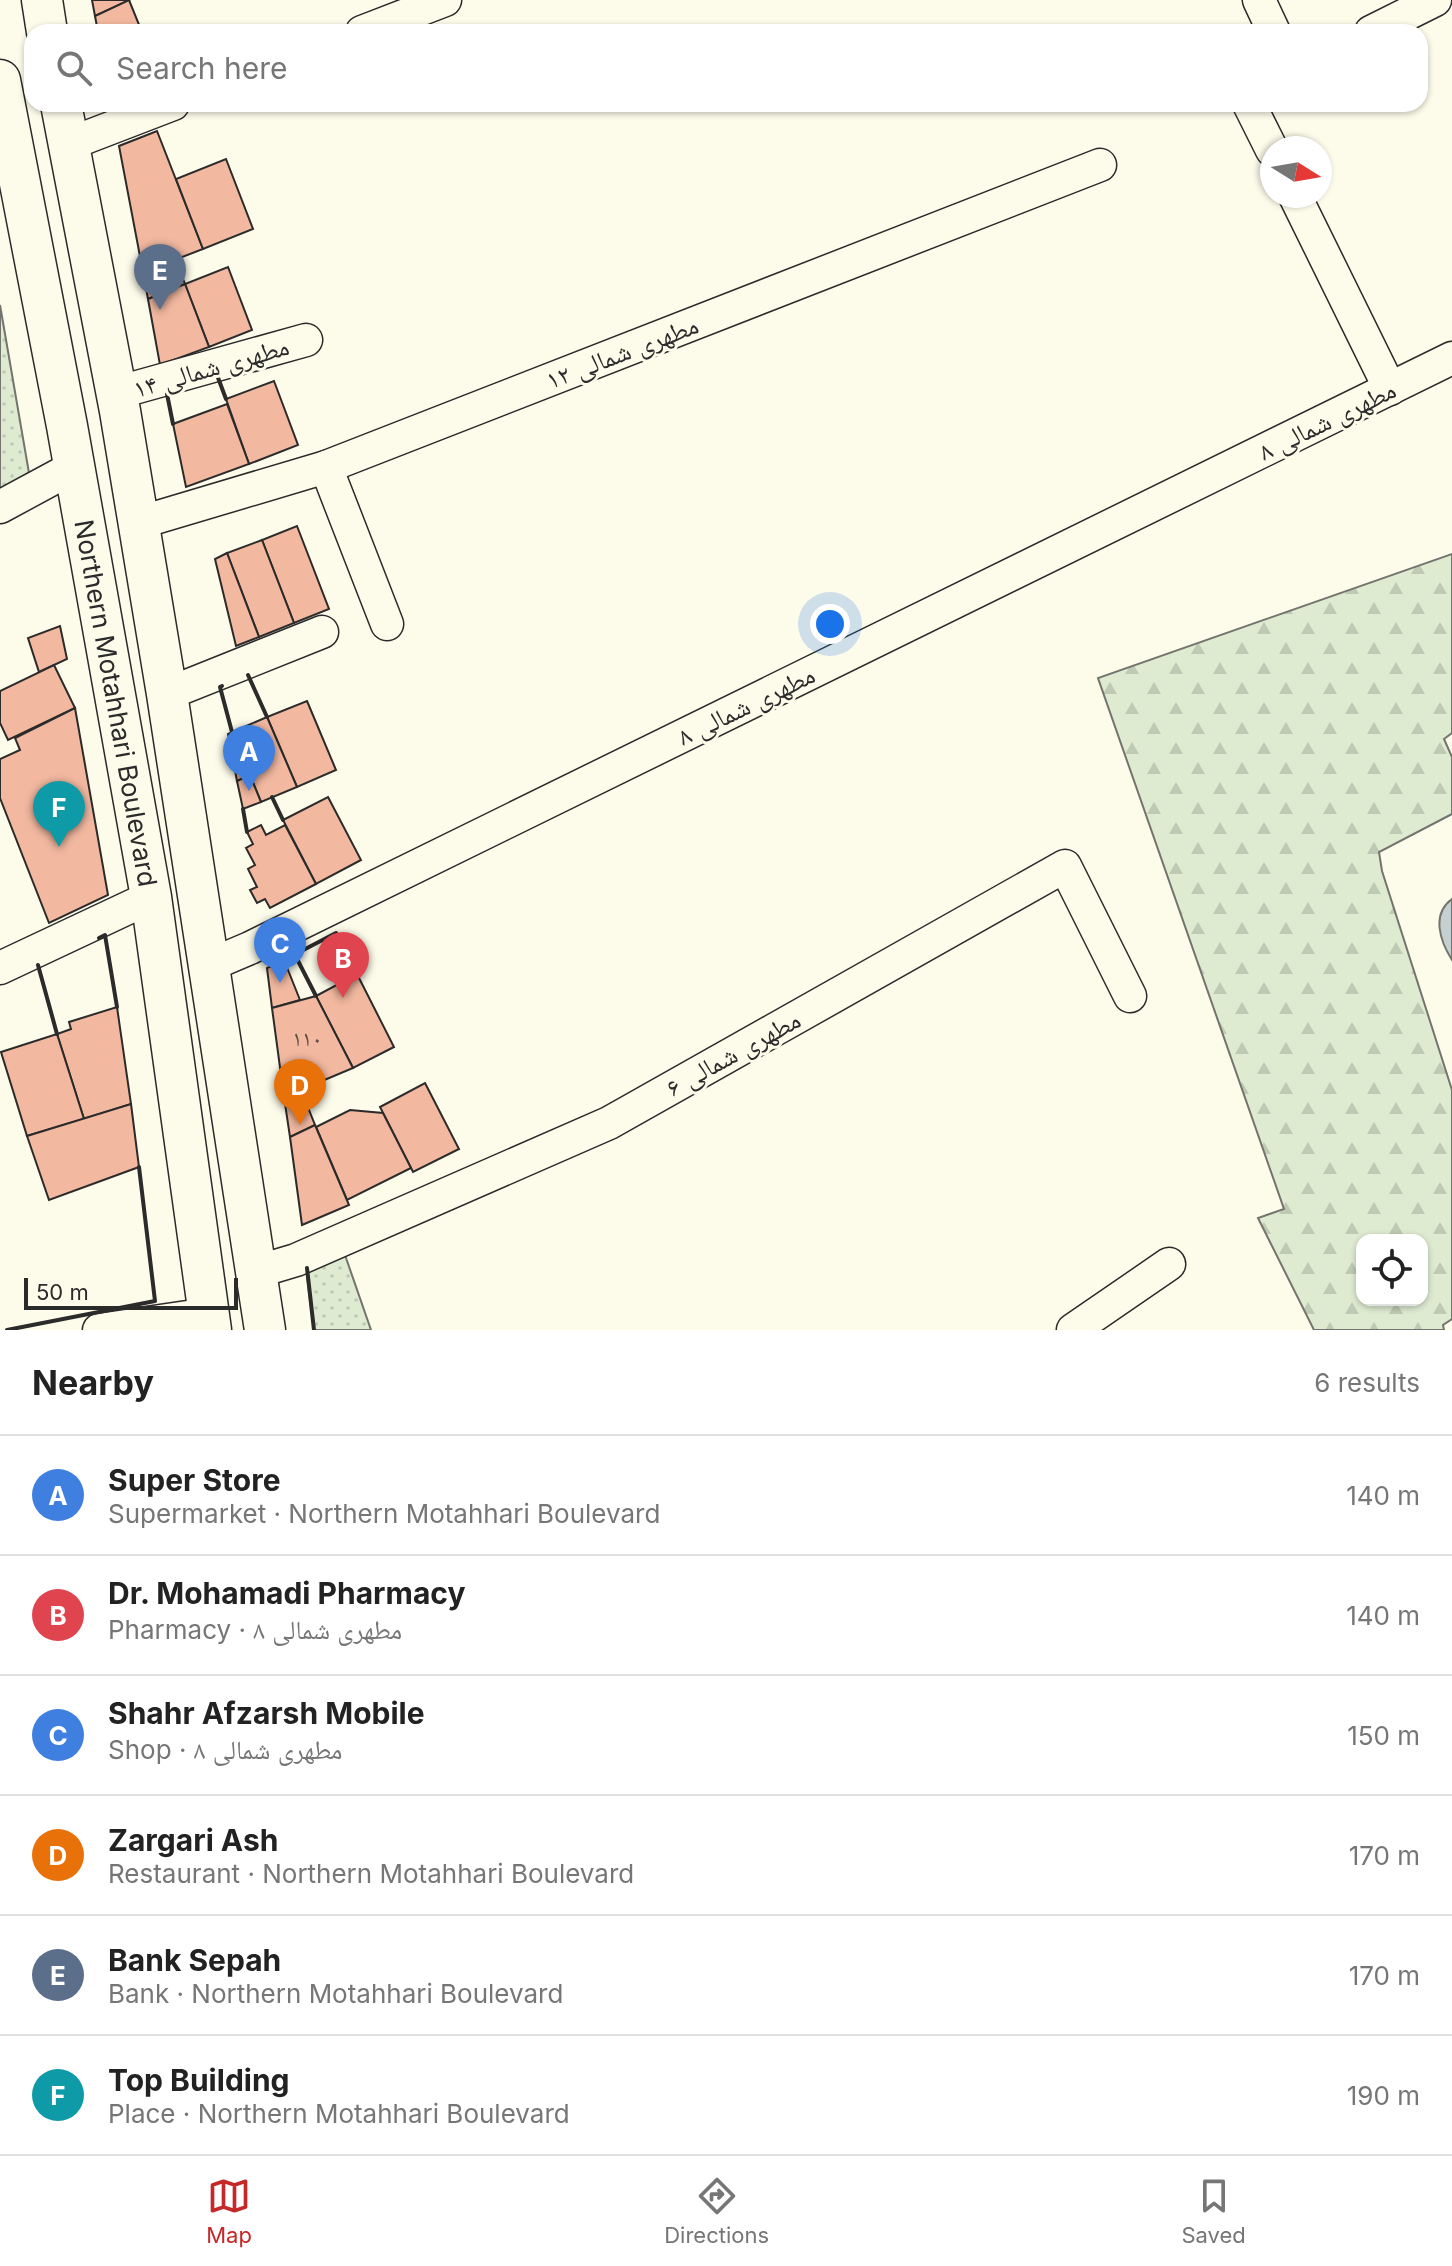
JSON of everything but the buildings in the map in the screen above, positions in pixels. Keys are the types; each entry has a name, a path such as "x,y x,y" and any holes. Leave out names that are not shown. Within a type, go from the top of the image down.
{"main road":[{"path":"42,0 46,24"},
{"name":"Northern Motahhari Boulevard","path":"0,80 4,121 74,467 151,897 210,1322"},
{"name":"Northern Motahhari Boulevard","path":"63,112 116,393 167,694 265,1330"}],"street":[{"path":"383,24 445,0"},
{"path":"1259,0 1270,24"},
{"path":"1387,17 1435,0"},
{"path":"69,144 152,112"},
{"path":"1253,112 1265,136"},
{"name":"۱۲ مطهری شمالی","path":"138,523 326,467 1100,165"},
{"path":"1301,208 1390,389"},
{"name":"۱۴ مطهری شمالی","path":"116,393 306,340"},
{"name":"۸ مطهری شمالی","path":"210,965 1452,358"},
{"path":"0,507 74,467"},
{"path":"326,467 387,624"},
{"path":"167,694 322,632"},
{"name":"۶ مطهری شمالی","path":"256,1272 296,1260 609,1123 1065,866 1130,996"},
{"path":"0,968 151,897"},
{"path":"1073,1330 1169,1264"},
{"path":"99,1330 210,1322"}],"green space":[{"path":"0,305 29,473 0,489"},
{"path":"1452,554 1452,733 1444,739 1452,757 1452,814 1379,852 1382,871 1452,1090 1452,1319 1443,1325 1444,1330 1314,1330 1258,1218 1284,1209 1098,678"},
{"path":"345,1255 371,1330 314,1330 306,1269"}],"shaded area":[{"path":"1452,899 1452,960 1441,936 1440,920 1445,905"}],"wall":[{"path":"217,375 226,399"},
{"path":"172,392 167,394 173,424"},
{"path":"248,675 267,717"},
{"path":"222,686 232,732"},
{"path":"272,797 283,820"},
{"path":"243,809 247,832"},
{"path":"284,960 336,933 357,974"},
{"path":"99,938 105,935 117,1007"},
{"path":"295,955 316,996"},
{"path":"38,965 57,1034"},
{"path":"7,1330 155,1301 139,1167"},
{"path":"307,1268 314,1330"}],"place":[{"name":"Bank Sepah","path":"160,310"},
{"name":"Super Store","path":"249,791"},
{"name":"Top Building","path":"59,847"},
{"name":"Shahr Afzarsh Mobile","path":"280,983"},
{"name":"Dr. Mohamadi Pharmacy","path":"343,998"},
{"name":"Zargari Ash","path":"300,1125"}]}
